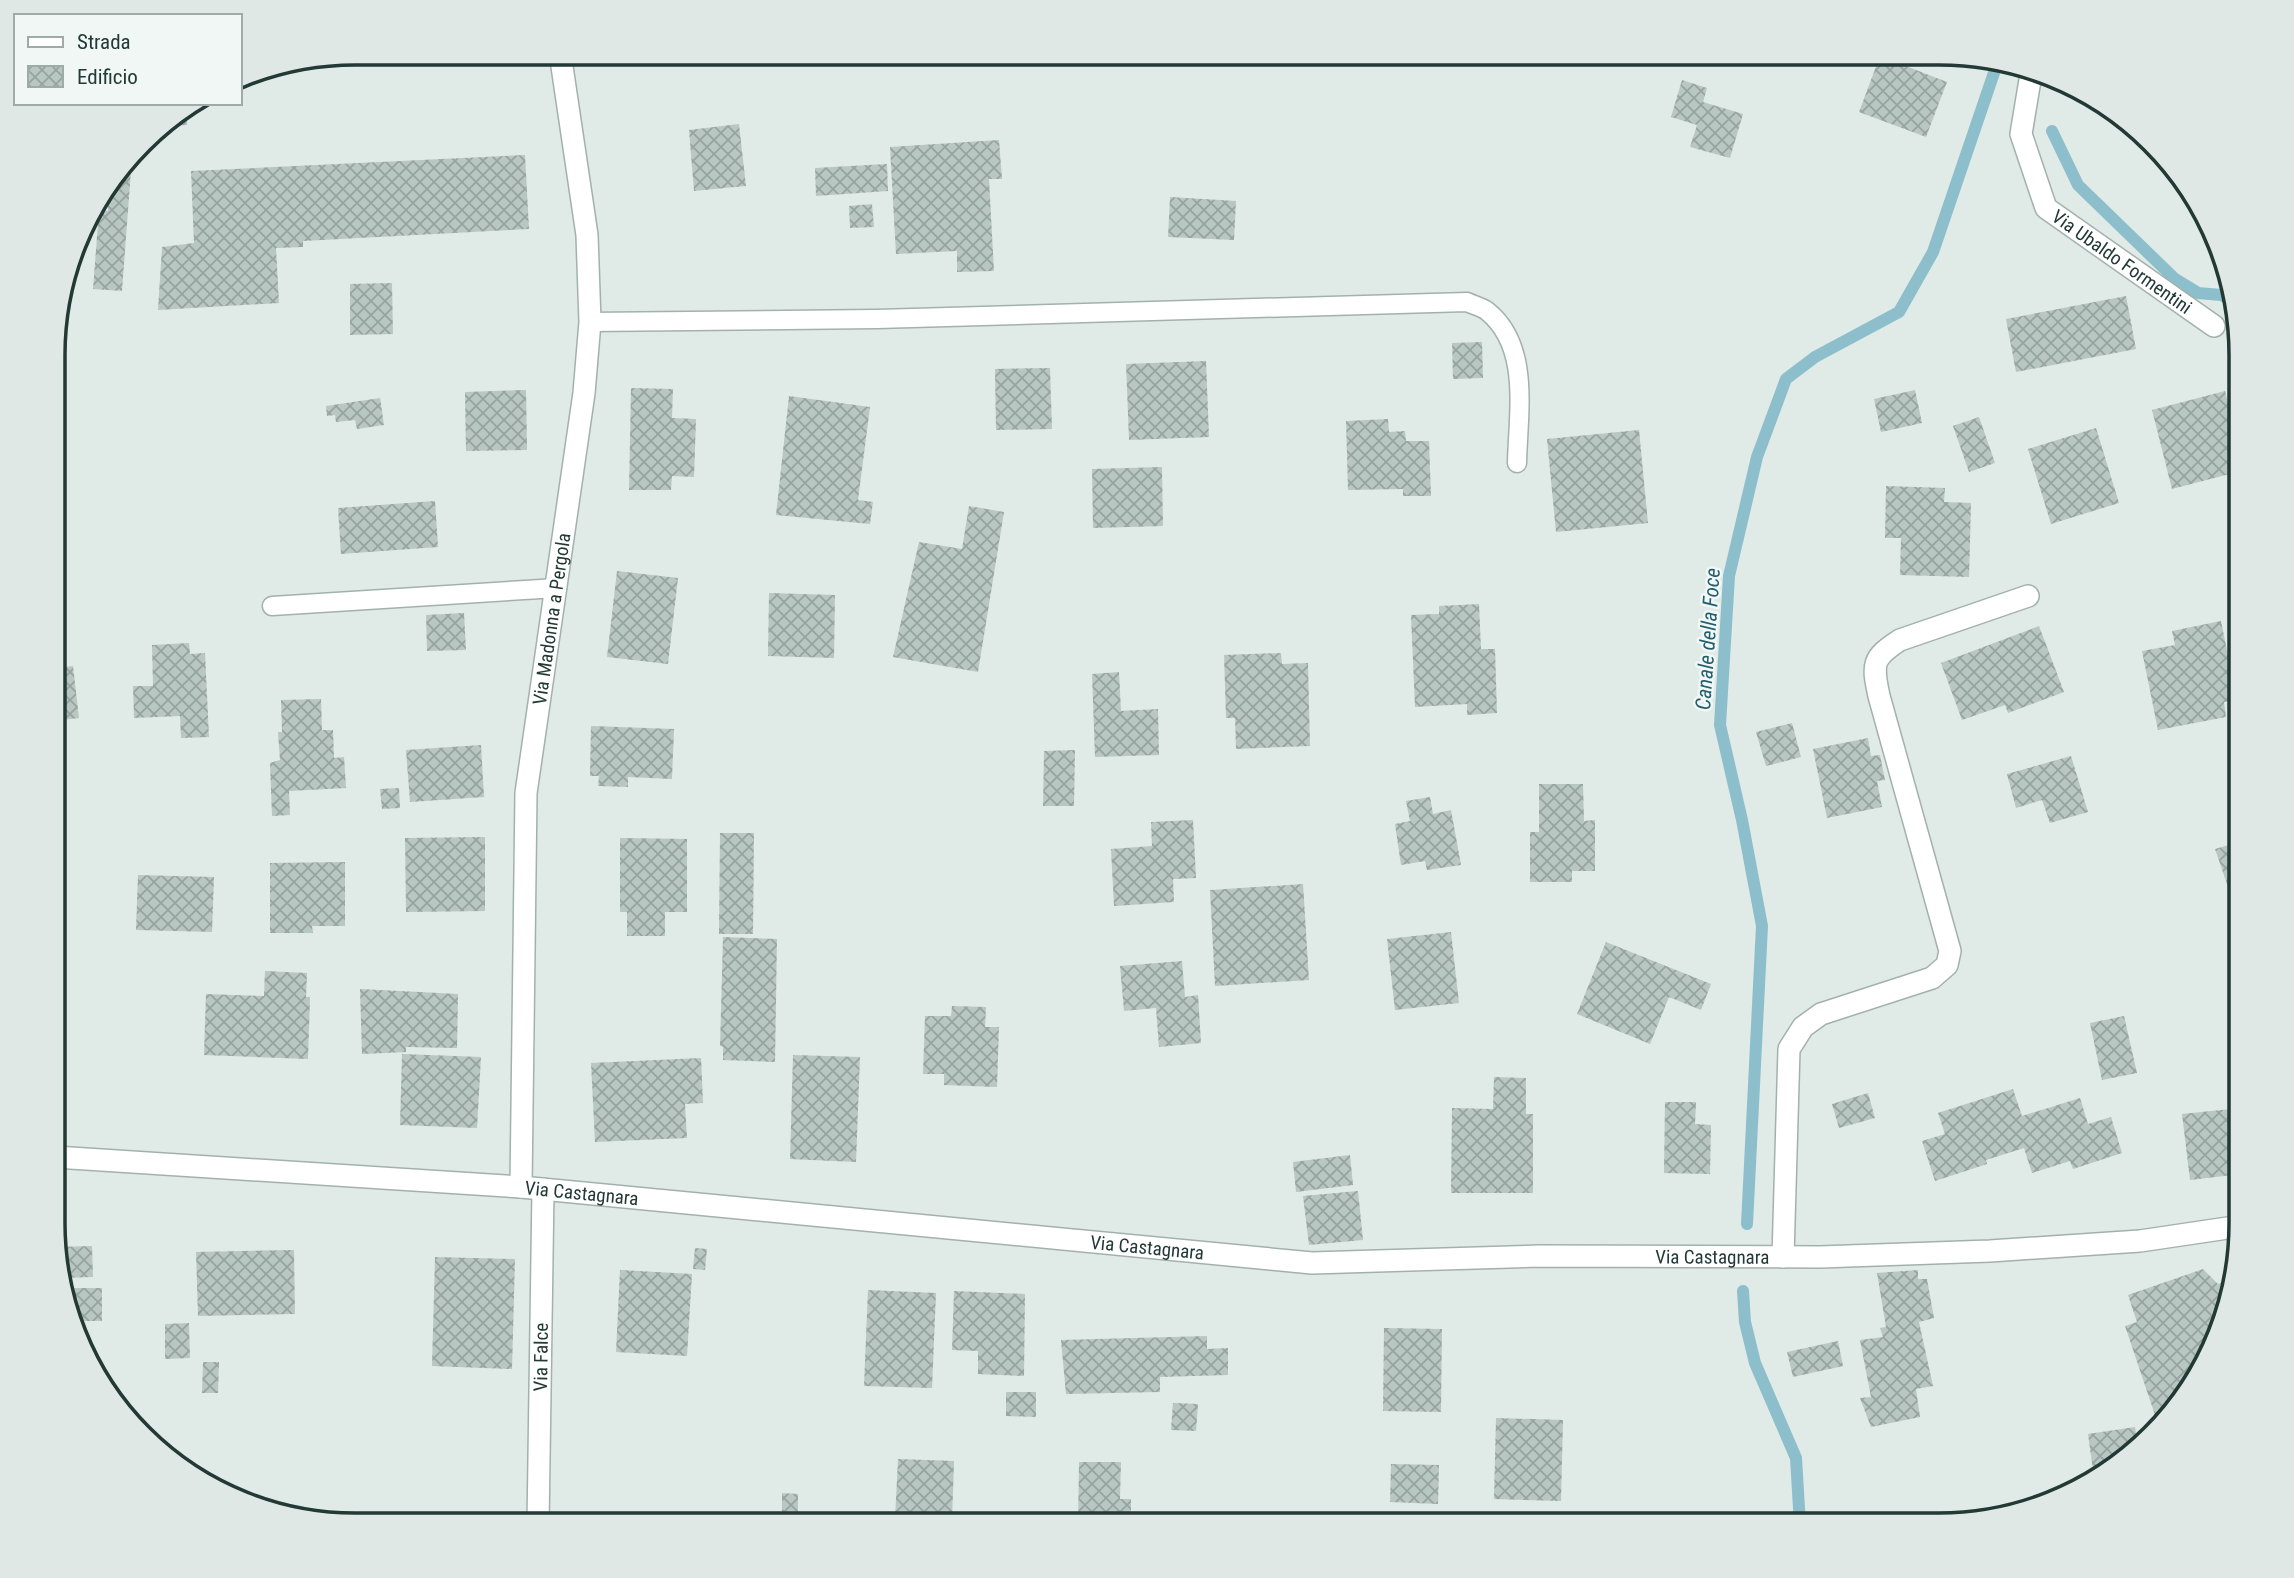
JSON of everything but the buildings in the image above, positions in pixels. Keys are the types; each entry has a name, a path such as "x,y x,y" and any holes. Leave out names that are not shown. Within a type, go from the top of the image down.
{"street":[{"name":"Via Madonna a Pergola","path":"521,1187 526,793 584,393 590,323 587,235 563,65"},
{"name":"Via Ubaldo Formentini","path":"2030,79 2021,134 2046,208 2214,326"},
{"path":"1783,1257 1789,1049 1803,1027 1821,1014 1932,978 1947,965 1950,950 1873,670 1882,652 1900,640 2028,596"},
{"name":"Via Castagnara","path":"65,1158 521,1187 1312,1264 1539,1256 1783,1257 1990,1251 2140,1241 2229,1228"},
{"name":"Via Falce","path":"538,1513 543,1189"}],"lane":[{"path":"590,323 877,319 1467,302 1486,310 1510,337 1518,365 1517,463"},
{"path":"272,606 557,588"}],"waterway":[{"name":"Canale della Foce","path":"1747,1224 1762,926 1742,820 1720,725 1729,576 1757,457 1786,379 1815,357 1899,312 1933,252 1995,70"},
{"path":"2052,131 2078,185 2175,279 2198,293 2224,296"},
{"name":"Canale della Foce","path":"1743,1291 1745,1322 1755,1363 1796,1458 1799,1513"}]}
